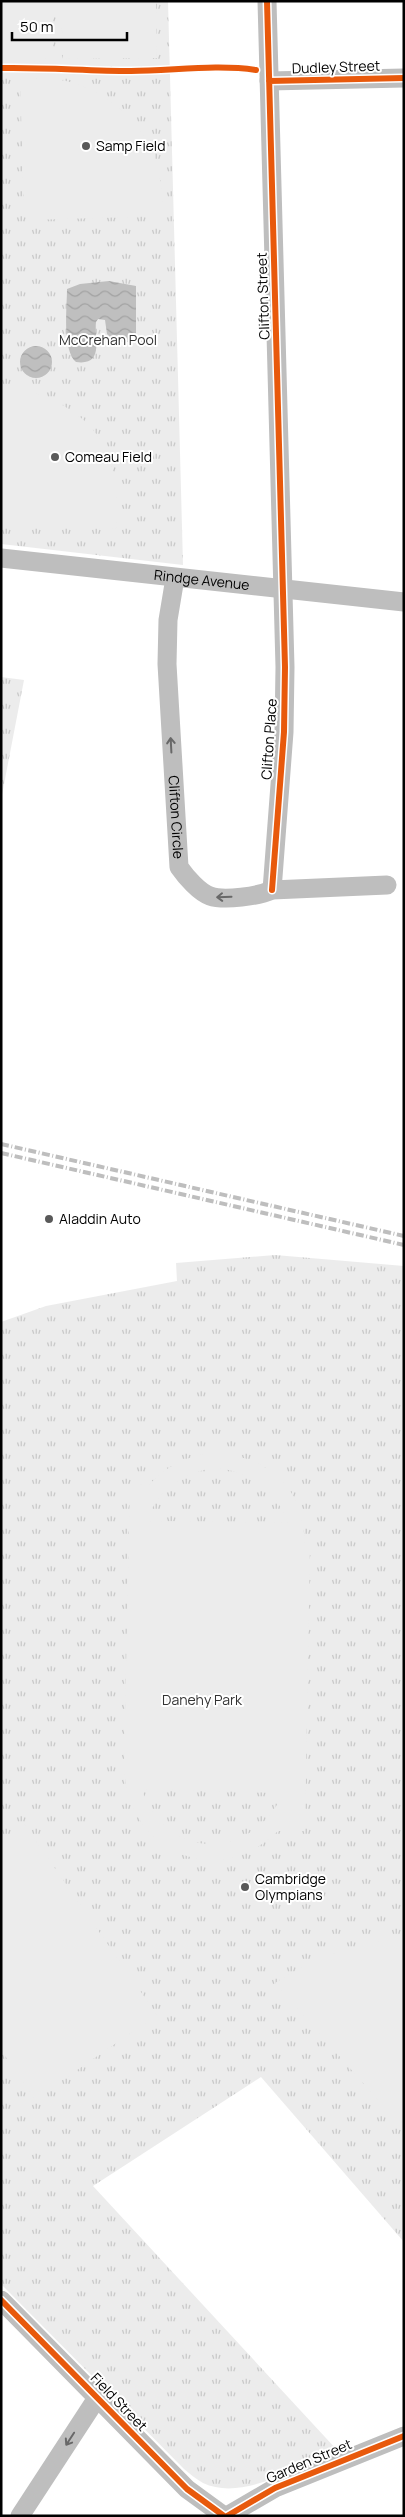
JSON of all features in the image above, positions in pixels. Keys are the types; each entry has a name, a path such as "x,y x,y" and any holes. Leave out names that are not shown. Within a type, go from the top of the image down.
{"street":[{"name":"Clifton Street","path":"267,1 283,590"},
{"name":"Dudley Street","path":"269,81 404,78"},
{"name":"Rindge Avenue","path":"1,558 404,602"},
{"name":"Clifton Circle","path":"176,578 168,620 167,656 179,867 204,893 214,897 255,896 272,890 387,885"},
{"name":"Clifton Place","path":"272,890 284,732 283,590"},
{"name":"Field Street","path":"1,2300 187,2489 226,2516"},
{"path":"20,2516 97,2398"},
{"name":"Garden Street","path":"226,2516 246,2510 275,2488 404,2436"}],"green space":[{"path":"1,1 168,1 183,565 1,544"},
{"path":"1,1 51,1 53,44 46,58 35,62 1,62"},
{"path":"61,1 156,1 157,58 63,59"},
{"name":"Samp Field","path":"20,78 55,79 80,85 106,99 130,118 148,142 154,155 160,178 164,216 31,220 24,213"},
{"name":"Comeau Field","path":"1,386 20,389 54,401 84,420 96,433 105,449 114,474 117,529 1,525"},
{"path":"1,677 24,680 1,800"},
{"name":"Danehy Park","path":"275,1255 404,1266 404,2242 261,2077 93,2186 337,2450 271,2480 235,2488 219,2488 203,2483 184,2469 1,2284 1,1322 46,1306 177,1281 176,1263"},
{"path":"220,1452 256,1463 270,1470 282,1480 298,1506 305,1543 310,1543 305,1831 278,1831 253,1849 227,1858 202,1859 177,1852 156,1839 139,1819 128,1793 124,1763 130,1484 149,1485 164,1471 181,1461 199,1455","holes":["216,1468 229,1470 251,1478 261,1485 277,1501 288,1523 147,1521 157,1500 173,1484 193,1473","143,1789 283,1793 270,1815 252,1831 232,1841 211,1844 190,1841 170,1830 154,1814"]},
{"path":"24,1824 157,2015 35,2099 1,2050 1,1840"},
{"path":"384,1940 404,1940 404,2120 399,2124 275,1983 302,1967 327,1956"}],"water":[{"name":"McCrehan Pool","path":"109,281 136,286 136,336 128,342 114,341 107,334 105,320 98,319 96,322 95,355 91,360 76,362 69,348 67,338 67,289 80,284"},
{"path":"36,346 42,347 47,351 51,356 51,368 47,373 42,377 36,378 30,377 25,373 21,368 20,362 21,356 25,351 30,347"}],"railway":[{"path":"1,1144 404,1236"},
{"path":"1,1153 404,1245"}],"cycle path":[{"path":"267,1 285,667 284,732 272,890"},
{"path":"1,68 131,71 209,68 256,70"},
{"path":"269,81 404,78"},
{"path":"1,2300 187,2489 224,2516"},
{"path":"227,2516 275,2488 404,2436"}],"place":[{"name":"Samp Field","path":"86,146"},
{"name":"Comeau Field","path":"55,457"},
{"name":"Aladdin Auto","path":"49,1219"},
{"name":"Cambridge Olympians","path":"245,1887"}]}
